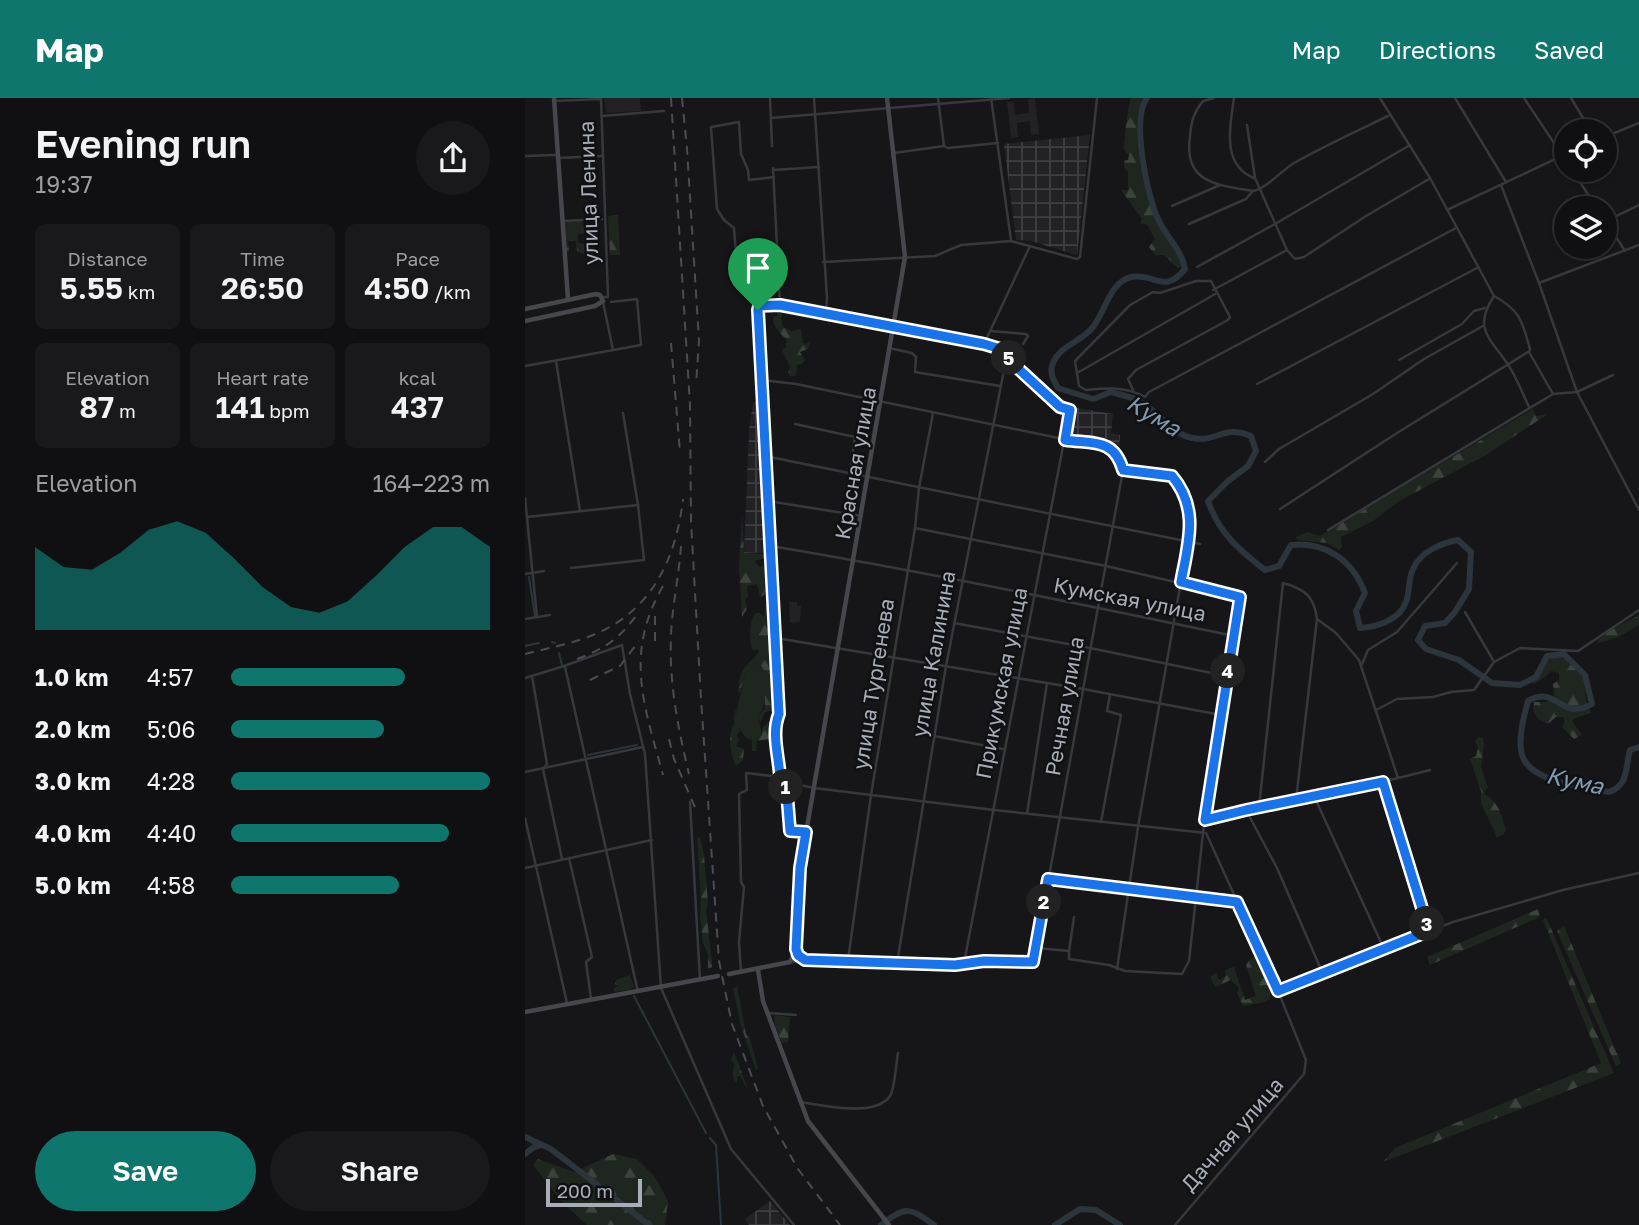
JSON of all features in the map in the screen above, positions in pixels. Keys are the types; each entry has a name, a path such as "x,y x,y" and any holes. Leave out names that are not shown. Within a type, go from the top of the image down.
{"street":[{"path":"770,98 772,146"},
{"path":"814,98 826,315"},
{"name":"Красная улица","path":"790,962 796,949 800,868 905,257 887,98"},
{"path":"771,118 939,100 1009,98"},
{"path":"823,261 935,256 961,245 1011,241 1077,259 1082,252 1097,98"},
{"path":"1214,98 1203,101 1192,120 1189,152 1192,168 1211,183 1253,191 1260,190 1283,170 1300,160 1389,115"},
{"path":"1234,98 1230,129 1231,150 1240,171 1255,178"},
{"path":"1380,98 1430,178 1494,296 1511,306 1519,315 1529,352 1553,394"},
{"path":"1455,98 1506,182"},
{"path":"1524,98 1554,140"},
{"path":"1571,98 1584,119"},
{"path":"568,299 554,100 586,99"},
{"name":"улица Ленина","path":"586,99 601,99 608,297 602,300 613,350"},
{"path":"991,99 1011,241"},
{"path":"939,100 944,146"},
{"path":"602,116 664,111"},
{"path":"737,267 734,228 723,220 717,209 711,127 739,122 741,154 749,180 774,177"},
{"path":"1617,132 1639,123"},
{"path":"1247,125 1255,178 1287,250 1295,259 1304,257 1430,178"},
{"path":"894,153 944,146 948,148 997,144"},
{"path":"1197,267 1275,225 1410,145"},
{"path":"525,156 604,156"},
{"path":"1447,210 1554,160"},
{"path":"780,305 773,169 819,167"},
{"path":"1172,206 1220,184"},
{"path":"1501,186 1577,392 1639,510"},
{"path":"1189,224 1246,199 1253,191"},
{"path":"1617,215 1639,205"},
{"path":"562,220 601,219"},
{"path":"1133,390 1128,379 1136,370 1230,317 1211,281 1196,281 1160,293 1153,292 1130,305 1075,362 1079,386 1086,390 1133,390 1145,397 1149,392 1456,229"},
{"path":"1617,239 1625,251"},
{"path":"1539,284 1639,245"},
{"path":"984,344 1030,246"},
{"path":"1214,289 1287,250"},
{"path":"1257,384 1478,268"},
{"path":"1077,373 1217,293"},
{"path":"1494,296 1487,307 1483,326 1485,335 1508,365 1529,407"},
{"path":"525,309 568,299 602,300"},
{"path":"525,366 641,345 637,299 611,302"},
{"path":"525,321 595,306 602,300"},
{"path":"780,777 777,747 779,714 776,638 759,306 780,305 984,344 1007,351"},
{"path":"1399,360 1462,324 1474,311 1487,307"},
{"path":"1265,462 1279,449 1373,394 1424,359 1483,326"},
{"path":"990,331 1026,334 1028,336 1023,344"},
{"path":"889,348 912,353 916,357 915,372 1000,386"},
{"name":"улица Калинина","path":"897,963 946,666 1007,351"},
{"name":"Прикумская улица","path":"964,963 1070,410 1060,407 1010,361 1007,351"},
{"path":"1279,509 1529,352"},
{"path":"556,361 580,511"},
{"path":"1328,530 1529,407 1553,394 1577,392 1613,375"},
{"path":"762,380 796,384 1065,440 1102,444 1119,456 1123,470 1172,476 1182,488 1190,512 1188,541 1138,827 1117,969"},
{"path":"571,568 644,560 623,413"},
{"name":"улица Тургенева","path":"848,960 871,795 933,413"},
{"path":"795,424 855,437 850,473"},
{"path":"765,456 1200,544"},
{"name":"Речная улица","path":"1036,948 1123,470"},
{"path":"525,498 537,617"},
{"path":"768,500 862,516"},
{"path":"527,517 638,505"},
{"path":"915,528 1106,566 1240,597 1203,833 1189,961 1182,974 1117,969 1109,965 1069,959 1074,917"},
{"name":"Кумская улица","path":"771,546 907,569 1234,636"},
{"path":"1362,668 1368,650 1397,632 1457,563"},
{"path":"525,574 544,571"},
{"path":"1259,807 1283,583 1305,592 1315,603 1317,619 1296,800"},
{"path":"1376,710 1397,699 1433,697 1474,690 1494,662 1520,648 1578,651 1639,610"},
{"path":"1465,612 1494,662"},
{"path":"525,619 550,615"},
{"path":"1317,619 1336,633 1359,660 1398,778"},
{"path":"954,623 1227,677"},
{"path":"776,638 893,656 1221,715"},
{"path":"525,678 622,645 643,747 661,988 731,1149 794,1225"},
{"path":"565,666 638,992"},
{"path":"532,676 547,764 543,769"},
{"path":"1027,814 1047,684"},
{"path":"1101,822 1121,715 1107,711 1110,695"},
{"path":"934,736 1005,749"},
{"path":"525,772 643,747"},
{"path":"543,769 562,859"},
{"path":"1205,820 1430,770"},
{"path":"741,972 739,942 744,887 741,882 739,794 747,790 746,773 780,777 814,788 1203,833"},
{"path":"786,781 790,831 806,832"},
{"path":"1383,782 1429,931"},
{"path":"1314,796 1384,950"},
{"path":"690,802 700,980"},
{"path":"1246,810 1277,868 1324,974"},
{"path":"525,818 567,1005"},
{"name":"Дачная улица","path":"1175,1225 1304,1074 1306,1060 1278,991 1206,833 1203,833"},
{"path":"525,868 652,840"},
{"path":"569,858 592,957 586,962 591,1000"},
{"path":"1278,991 1453,922 1543,895 1639,873"},
{"path":"1048,879 1198,895 1237,902"},
{"path":"729,974 805,960 955,965 1005,960 1033,962 1036,948 1069,951"},
{"path":"796,949 798,955 805,960"},
{"path":"758,970 768,1013 800,1102 815,1131 889,1225"},
{"path":"525,1013 718,976"},
{"path":"768,1013 796,1015"},
{"path":"800,1102 868,1108 881,1104 892,1092 898,1053"}],"shaded area":[{"path":"604,98 640,98 641,111 606,113"},
{"path":"1035,98 1039,134 1031,135 1030,121 1017,123 1018,137 1011,138 1007,102 1014,102 1015,115 1029,113 1028,99"},
{"path":"1090,135 1077,255 1031,241 1016,240 1004,144"},
{"path":"761,399 768,552 744,553 749,430 753,403"},
{"path":"1072,407 1113,414 1111,433 1120,435 1119,447 1073,438 1074,428 1069,427"},
{"path":"789,602 797,602 797,606 801,606 800,622 790,623"},
{"path":"770,1201 790,1225 749,1225 745,1219"}],"green space":[{"path":"1131,98 1144,98 1137,124 1143,180 1158,224 1181,260 1182,266 1178,268 1164,255 1155,255 1149,247 1155,239 1147,225 1140,223 1142,219 1121,190 1128,190 1128,172 1124,167 1124,160 1128,160 1129,155 1124,150"},
{"path":"618,215 620,255 610,255 608,216"},
{"path":"581,220 584,226 598,226 599,231 578,234 578,242 588,246 588,255 577,252 576,241 568,241 569,252 565,253 562,221"},
{"path":"778,307 783,309 783,327 792,331 801,329 803,343 811,340 808,349 800,352 805,360 797,365 796,376 790,376 788,373 790,367 782,350 786,347 786,339 774,323 773,317 777,316"},
{"path":"1533,409 1536,416 1548,414 1486,455 1401,500 1373,521 1341,537 1342,547 1339,550 1327,543 1297,540 1296,537 1307,532 1320,536"},
{"path":"742,514 744,553 766,554 766,557 755,561 759,567 766,565 767,583 764,595 760,597 757,584 747,586 747,609 742,617 739,568"},
{"path":"766,603 770,605 770,645 776,710 765,712 760,723 758,717 765,708 764,670 761,666 756,665 745,674 740,693 738,691 742,673 759,652 757,649 753,651 751,627 755,613 764,617"},
{"path":"1639,615 1639,625 1618,637 1599,643 1597,641 1609,631"},
{"path":"1562,656 1583,678 1587,705 1591,713 1572,721 1582,735 1574,739 1562,727 1565,722 1563,717 1556,717 1548,724 1538,719 1533,710 1534,702 1547,702 1554,695 1553,684 1559,680 1559,673 1551,671 1534,684 1532,682 1549,659"},
{"path":"756,665 764,670 765,695 758,717 762,735 757,739 756,751 752,751 752,740 746,738 735,719 745,674"},
{"path":"737,706 735,719 742,726 736,746 744,749 743,760 736,766 730,740"},
{"path":"773,721 773,738 758,741 762,729 768,722"},
{"path":"1478,737 1483,738 1484,745 1481,767 1488,788 1484,794 1496,805 1506,830 1503,835 1497,837 1481,803 1481,791 1470,759 1476,756 1478,748 1475,741"},
{"path":"700,837 708,902 706,910 712,961 710,969 700,917 697,838"},
{"path":"1538,909 1540,917 1430,965 1427,957"},
{"path":"1546,917 1614,1073 1383,1162 1395,1148 1601,1063 1543,920"},
{"path":"1564,926 1621,1063 1616,1066 1557,931"},
{"path":"1258,954 1271,986 1270,999 1243,1006 1237,993 1239,988 1231,980 1215,987 1210,977 1216,973 1219,980 1226,976 1225,970 1234,967 1245,1000 1256,996 1246,965"},
{"path":"630,975 634,987 614,992 614,988 618,986 615,984 616,980"},
{"path":"737,986 746,1034 750,1039 758,1068 756,1070 741,1026 733,989"},
{"path":"774,1015 790,1017 788,1042 782,1043"},
{"path":"734,1053 748,1090 740,1076 737,1083 734,1079 734,1064 731,1060"},
{"path":"613,1154 637,1159 655,1177 668,1201 665,1225 587,1225 562,1202 533,1165 538,1159 574,1172"}],"waterway":[{"name":"Кума","path":"1147,98 1140,122 1146,177 1154,210 1181,256 1185,269 1171,281 1131,277 1118,285 1089,332 1056,357 1052,372 1058,388 1093,399 1111,392 1136,399 1178,432 1192,438 1201,439 1234,432 1251,436 1256,451 1248,466 1208,501 1218,522 1238,548 1265,570 1279,566 1291,545 1316,546 1337,555 1353,571 1365,593 1356,611 1360,628 1380,624 1399,614 1406,602 1411,573 1416,563 1432,549 1458,540 1471,552 1469,589 1445,623 1425,626 1418,640 1426,649 1459,660 1492,683 1520,685 1536,677 1547,656 1564,654 1585,675 1592,704 1573,709 1545,697 1528,701 1521,731 1521,750 1532,769 1544,776 1571,785 1609,792 1623,780 1630,750 1639,747"},
{"path":"529,577 535,616"},
{"path":"525,646 539,643"},
{"path":"559,653 562,665"},
{"path":"588,755 637,745"},
{"path":"634,996 706,1133"},
{"path":"525,1137 551,1149 649,1225"},
{"path":"710,1138 716,1145 721,1225"},
{"path":"525,1154 541,1145"},
{"path":"1055,1225 1080,1209 1096,1210 1120,1225"},
{"path":"881,1225 896,1214 907,1211 934,1225"}],"railway":[{"path":"671,98 690,405 691,521 719,961 732,1024 763,1106 798,1169 840,1225"},
{"path":"682,98 699,341 696,384"},
{"path":"671,343 680,452"},
{"path":"525,654 593,635 614,625 631,612 646,597 667,562 680,521 683,499"},
{"path":"681,546 671,636 671,671 689,774"},
{"path":"663,586 651,611 641,657 644,702 663,775"},
{"path":"577,659 612,641 639,612"},
{"path":"655,612 655,641"},
{"path":"590,680 620,666 639,641"},
{"path":"669,739 674,759 697,812"}],"route":[{"path":"780,305 984,344 1007,351 1010,361 1060,407 1070,410 1065,440 1102,444 1112,449 1119,456 1123,470 1172,476 1188,500 1190,512 1181,582 1240,597 1205,820 1383,782 1429,931 1278,991 1237,902 1198,895 1048,879 1033,962 1005,960 955,965 805,960 798,955 796,949 800,868 806,832 790,831 786,781 780,777 777,747 779,714 776,638 758,310 759,306 780,305"}]}
